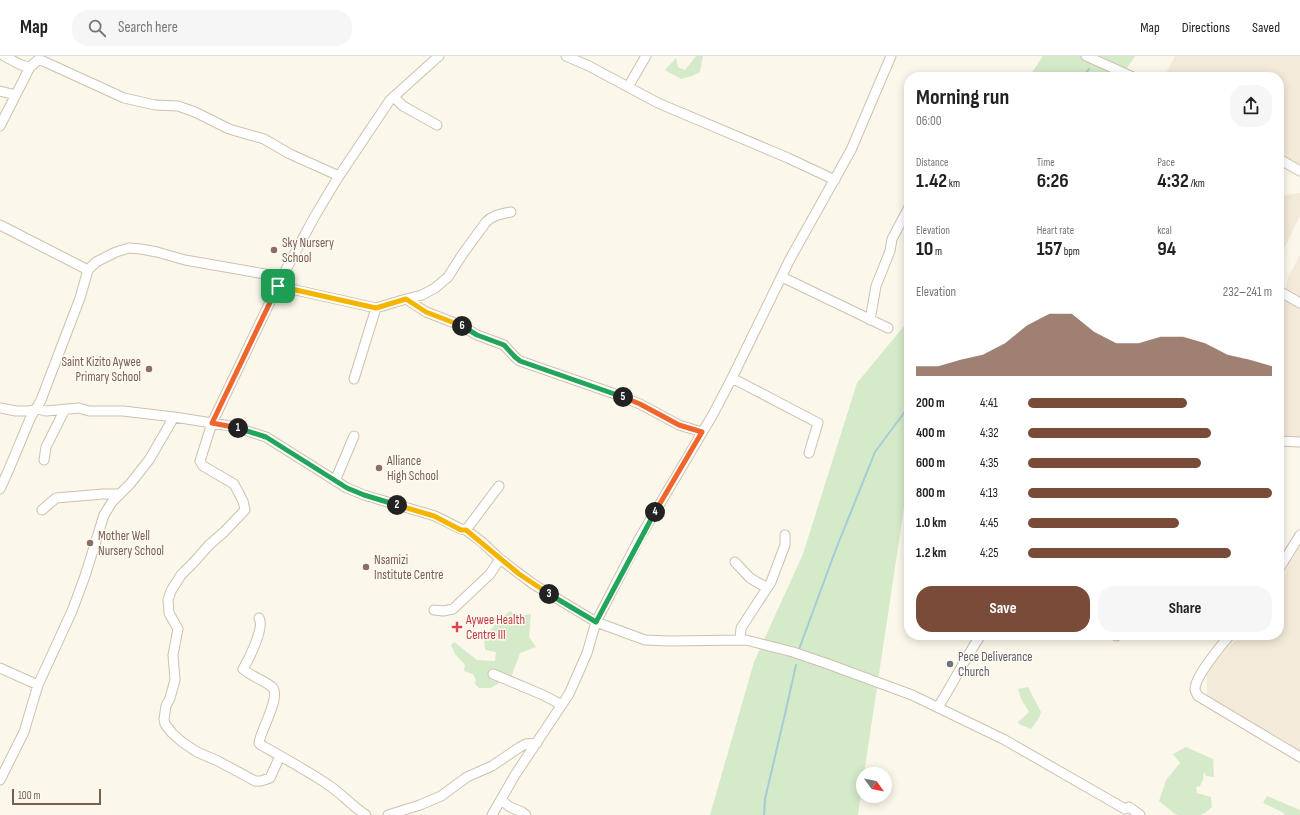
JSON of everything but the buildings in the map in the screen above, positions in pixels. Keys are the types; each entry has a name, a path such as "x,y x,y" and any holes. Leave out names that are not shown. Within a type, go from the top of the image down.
{"street":[{"path":"4,56 30,68"},
{"path":"280,756 270,778 261,781 255,780 191,748 165,724 164,717 166,706 175,682 173,655 178,629 169,613 168,600 171,591 181,574 241,515 245,508 234,484 200,463 201,455 212,423 282,277 316,214 339,176 394,97 439,56"},
{"path":"566,56 589,66 658,103 788,158 835,180"},
{"path":"628,87 646,56"},
{"path":"492,815 515,775 573,687 587,653 596,622 639,539 732,378 790,259 851,150 891,56"},
{"path":"1086,56 1122,72"},
{"path":"0,126 30,68 38,60 124,98 155,105 178,106 195,112 229,129 264,139 290,154 339,176"},
{"path":"0,90 16,95"},
{"path":"394,97 403,106 437,125"},
{"path":"1284,162 1300,171"},
{"path":"278,286 376,308 422,295 443,283 486,222 497,215 510,212"},
{"path":"870,320 876,286 890,251 892,239 904,216"},
{"path":"0,225 88,270"},
{"path":"0,489 30,418 37,409 80,298 88,270 96,262 121,250 129,248 157,252 185,260 282,277"},
{"path":"782,278 888,328"},
{"path":"1284,294 1300,303"},
{"path":"406,299 426,312 460,325 477,335 504,345 520,361 615,394 640,404 679,425 702,432"},
{"path":"354,379 376,308"},
{"path":"732,378 818,423 809,453"},
{"path":"0,408 16,411 29,411 37,409 46,411 78,408 88,411 123,411 231,426 266,437 347,488 364,495 434,516 461,530 466,530 482,542 500,559 533,584 596,622 645,640 740,640 779,648 822,662 902,691 938,707 1005,740 1125,809 1129,807 1140,815"},
{"path":"44,460 46,447 65,409"},
{"path":"0,780 25,729 38,685 76,600 104,515 118,494 135,478 149,460 174,417"},
{"path":"335,481 354,436"},
{"path":"1284,441 1300,442"},
{"path":"466,530 499,486"},
{"path":"42,510 56,498 118,494"},
{"path":"1284,561 1300,534"},
{"path":"740,640 741,628 771,582 785,544 785,535"},
{"path":"434,610 443,611 453,609 490,574 500,559"},
{"path":"735,562 750,578 767,588"},
{"path":"259,618 261,625 244,669 271,686 274,690 274,702 259,743 332,787 366,815"},
{"path":"938,707 956,679 971,649 977,640"},
{"path":"1226,640 1200,674 1195,691 1198,696 1300,757"},
{"path":"0,668 38,685"},
{"path":"493,674 548,697 562,705"},
{"path":"388,815 412,811 446,793 467,777 492,766 524,745 537,743"},
{"path":"0,768 10,762"},
{"path":"501,800 510,808 526,815"},
{"path":"1124,815 1129,807"}],"shaded area":[{"path":"1175,56 1300,56 1300,168 1284,158 1284,72 1167,72"},
{"path":"1300,193 1300,216 1284,249 1284,196"},
{"path":"1300,255 1300,442 1284,442 1284,300 1288,277"},
{"path":"1300,546 1300,759 1207,698 1207,671 1235,640 1284,640 1284,573"}],"green space":[{"path":"696,56 703,56 700,72 692,76 681,79 665,70 676,58 678,67 685,70"},
{"path":"1043,56 1135,56 1124,72 1032,72"},
{"path":"904,326 904,507 865,767 856,767 856,803 860,803 858,815 710,815 754,662 803,554 857,383"},
{"path":"510,611 518,616 531,614 529,637 536,647 520,653 512,675 491,688 479,688 475,684 476,680 473,674 464,671 465,665 455,654 451,645 454,642 477,660 495,661 496,652 485,650 484,638 499,620"},
{"path":"1028,687 1041,712 1039,718 1031,729 1019,724 1018,722 1029,712 1021,699 1018,689"},
{"path":"1186,747 1213,759 1214,777 1206,776 1204,771 1203,780 1200,786 1196,787 1197,793 1211,797 1212,807 1205,813 1199,815 1175,814 1159,801 1166,780 1180,763 1173,754"},
{"path":"1267,796 1300,810 1300,815 1284,815 1284,813 1263,803"}],"waterway":[{"path":"798,652 836,549 875,452 904,413"},
{"path":"764,815 765,799 796,665"}],"place":[{"name":"Sky Nursery School","path":"274,250"},
{"name":"Saint Kizito Aywee Primary School","path":"149,369"},
{"name":"Alliance High School","path":"379,468"},
{"name":"Mother Well Nursery School","path":"90,543"},
{"name":"Nsamizi Institute Centre","path":"366,567"},
{"name":"Aywee Health Centre III","path":"457,627"},
{"name":"Pece Deliverance Church","path":"950,664"}],"route":[{"path":"278,286 376,308 406,299 426,312 460,325 477,335 504,345 520,361 615,394 640,404 679,425 702,432 639,539 596,622 533,584 500,559 482,542 466,530 461,530 434,516 364,495 347,488 266,437 231,426 212,423 278,286"}]}
